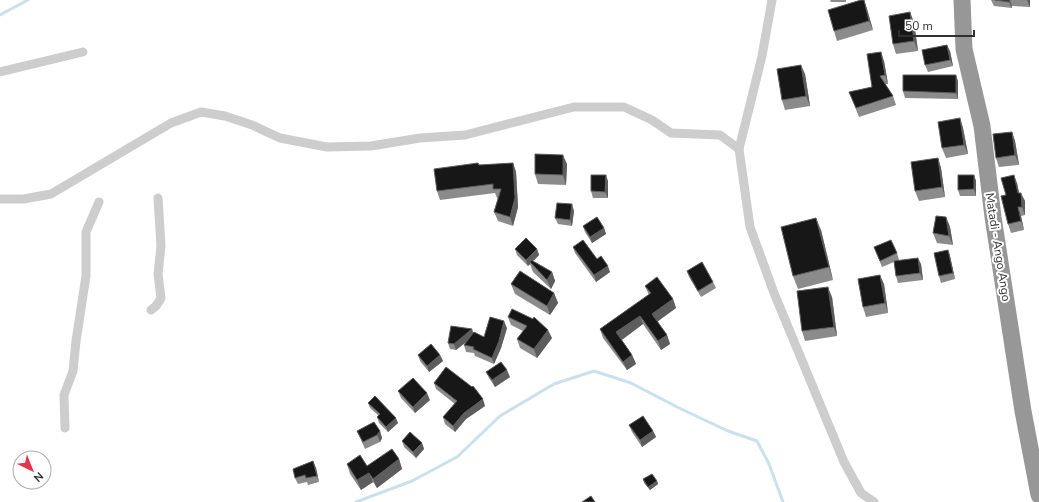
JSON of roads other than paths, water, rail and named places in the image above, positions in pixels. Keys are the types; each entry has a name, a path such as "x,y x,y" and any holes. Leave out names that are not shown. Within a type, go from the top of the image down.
{"highway":[{"name":"Matadi - Ango Ango","path":"962,0 964,49 982,126 993,217 1022,404 1039,495"}],"street":[{"path":"772,0 762,56 739,149 750,227 774,293 844,462 861,493 874,502"},
{"path":"0,72 83,52"},
{"path":"0,199 24,199 51,194 171,123 201,112 225,116 252,124 280,138 327,147 371,146 420,138 465,135 574,107 624,107 652,120 671,133 720,135 739,149"},
{"path":"151,310 156,306 161,298 158,274 161,246 158,198"},
{"path":"65,428 64,395 73,371 76,335 86,276 86,232 99,202"}],"waterway":[{"path":"0,15 28,0"},
{"path":"356,502 412,481 457,457 500,416 554,384 594,371 631,383 728,431 757,441 769,464 783,502"}]}
